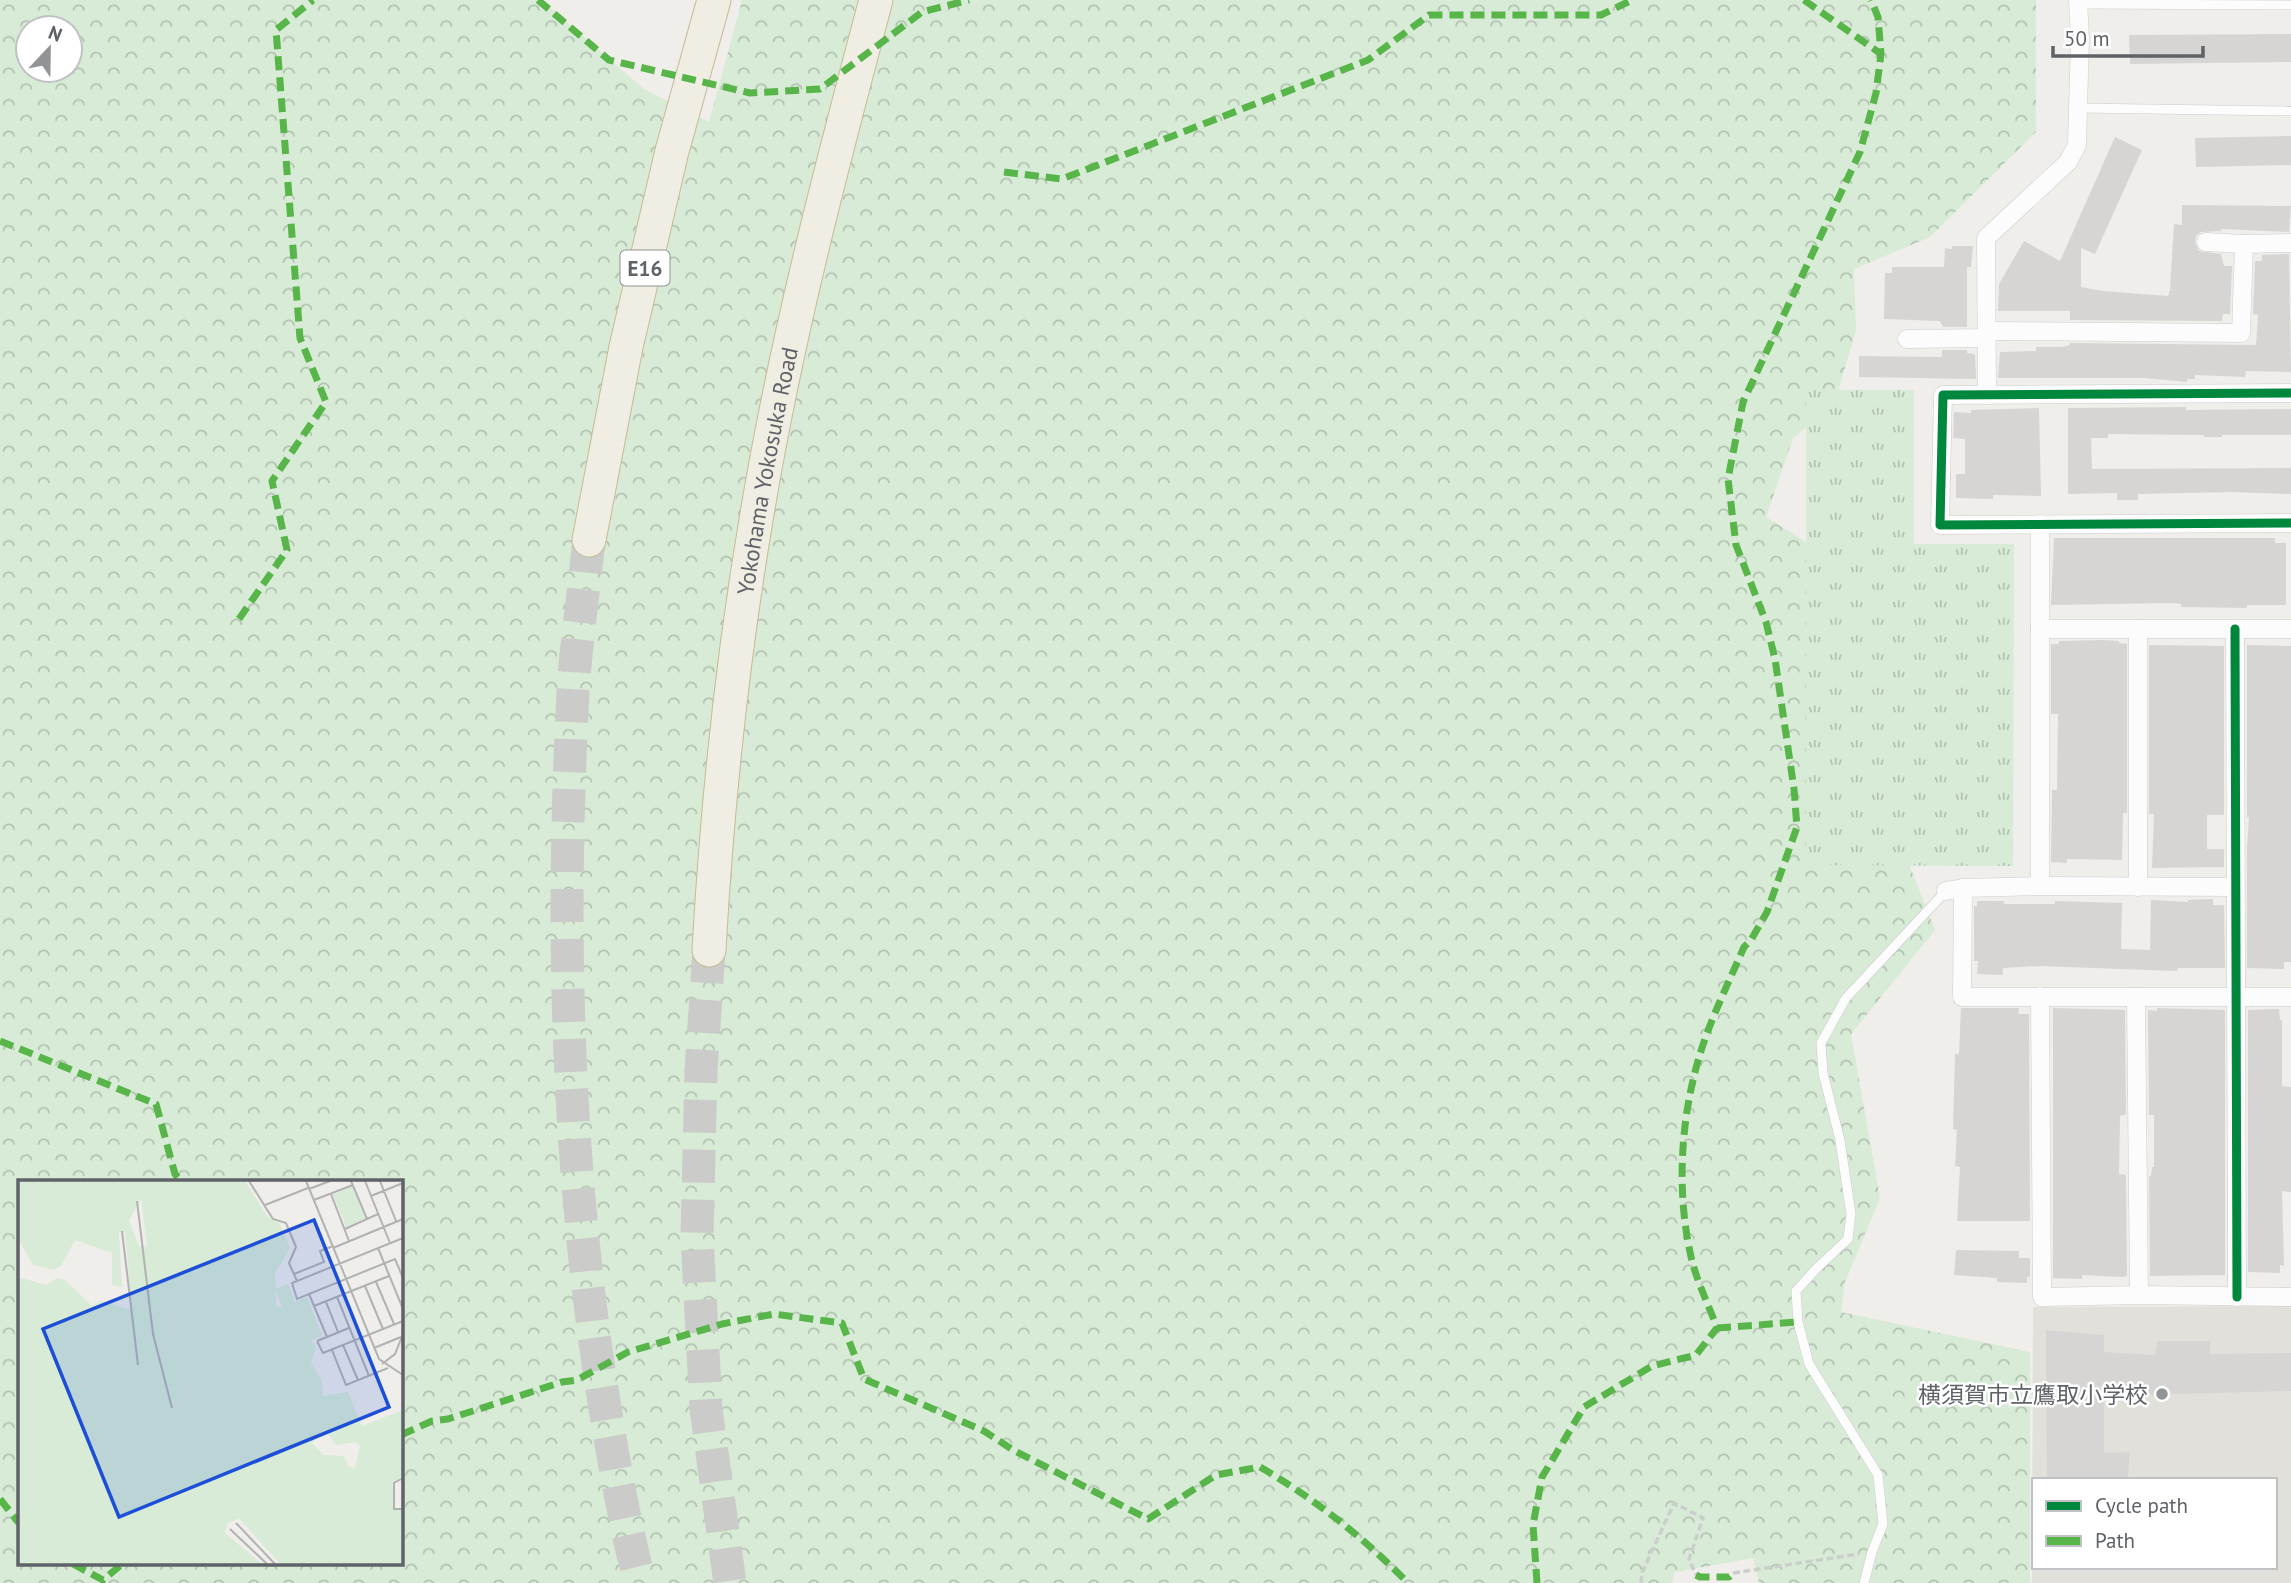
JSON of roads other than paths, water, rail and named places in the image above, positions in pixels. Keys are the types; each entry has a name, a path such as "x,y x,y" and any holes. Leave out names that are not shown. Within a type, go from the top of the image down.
{"highway":[{"name":"E16","path":"589,540 629,334 672,152 714,0"},
{"name":"Yokohama Yokosuka Road","path":"709,950 715,851 733,673 756,519 824,192 876,0"}],"street":[{"path":"1987,394 1986,238 2068,162 2077,145 2080,39 2078,2"},
{"path":"2206,242 2291,243"},
{"path":"1907,339 1987,335 2241,333 2244,244"},
{"path":"2291,393 1943,395 1940,525 2291,523"},
{"path":"2040,524 2040,886"},
{"path":"2040,629 2291,629"},
{"path":"2137,887 2138,629"},
{"path":"2235,629 2237,1297"},
{"path":"2235,887 2040,886 1954,889 1962,996 2291,998"},
{"path":"2040,996 2042,1297 2291,1297"},
{"path":"2136,997 2139,1295"}],"lane":[{"path":"2078,2 2291,5"},
{"path":"2078,108 2291,111"},
{"path":"1864,1583 1883,1524 1878,1475 1809,1363 1798,1322 1796,1291 1848,1239 1851,1214 1840,1140 1823,1073 1821,1043 1846,998 1954,889"}],"tunnel":[{"path":"589,540 574,674 569,778 567,947 573,1117 579,1201 599,1370 617,1477 640,1583"},
{"path":"709,950 701,1071 697,1236 706,1409 730,1583"}],"place":[{"name":"横須賀市立鷹取小学校","path":"2162,1394"}]}
